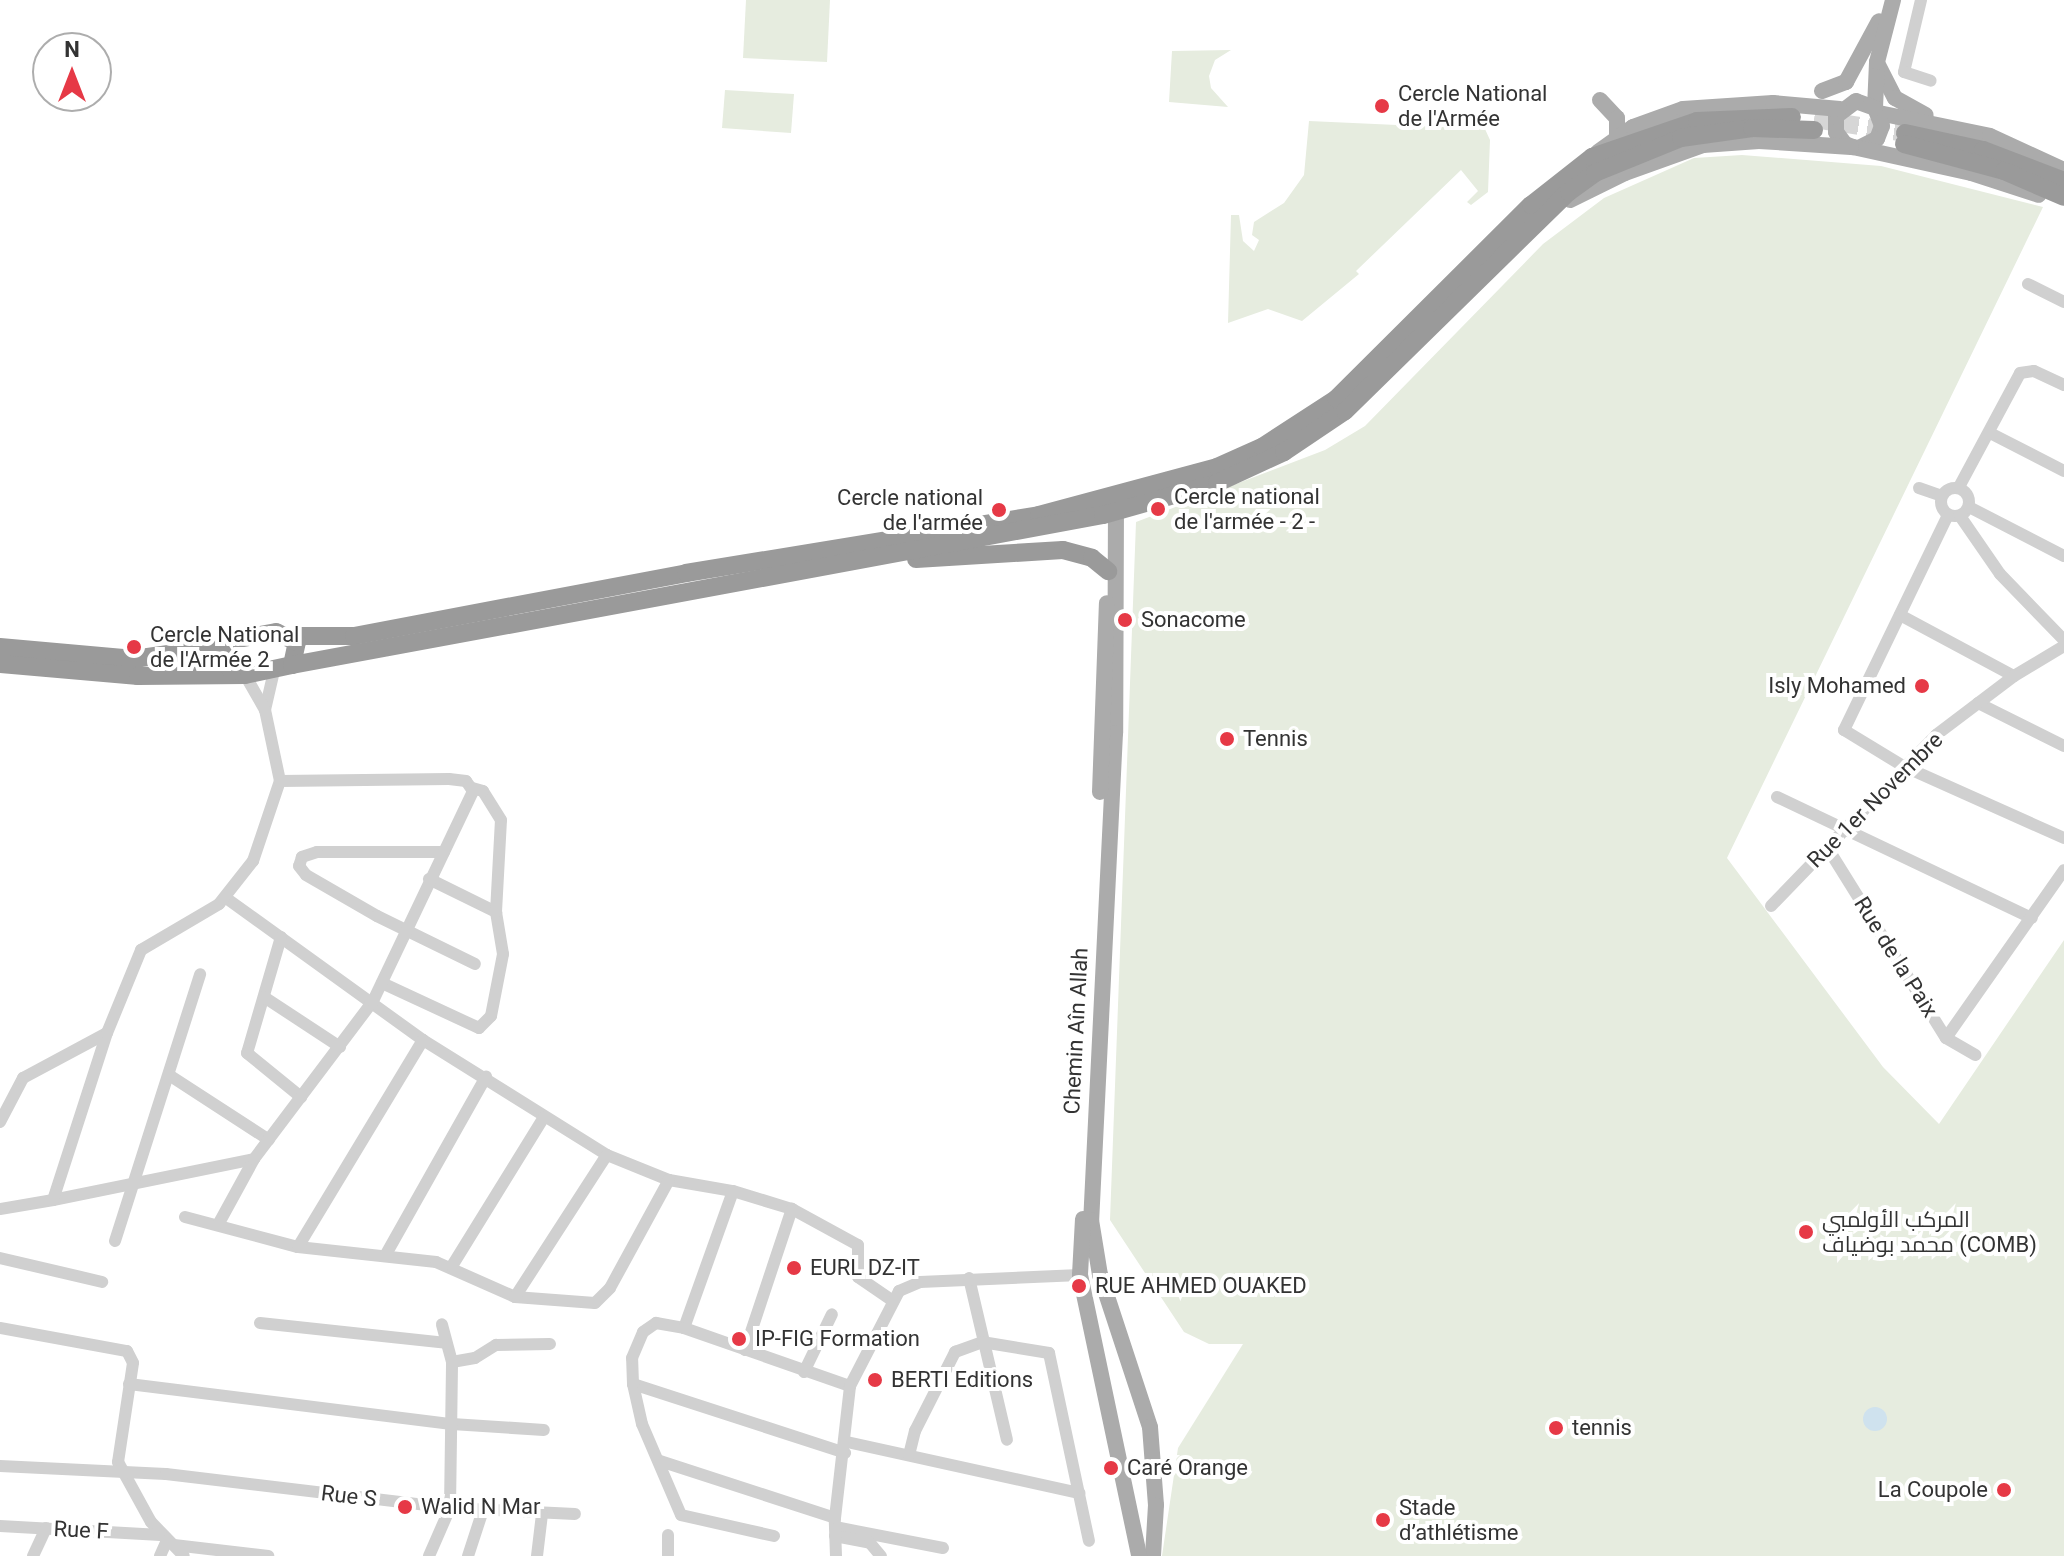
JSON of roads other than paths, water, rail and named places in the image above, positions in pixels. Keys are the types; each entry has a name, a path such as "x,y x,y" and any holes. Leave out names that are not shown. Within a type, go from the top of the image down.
{"highway":[{"path":"0,647 134,659 223,646 260,632 291,636 354,636 1109,507 1217,467 1319,412 1390,348 1531,205 1592,157 1697,121 1754,115 1814,125 1724,130 1656,145 1595,173 1548,212 1398,363 1319,430 1217,483 877,559 292,665 274,672 138,676 0,664"},
{"path":"2064,181 1983,150 1905,138 2004,171 2064,200"},
{"path":"877,559 1063,550 1092,558 1108,571"},
{"path":"291,636 299,647 292,665"},
{"path":"223,646 223,662 239,673"}],"main road":[{"path":"1856,148 1881,133 1877,110 1877,62 1893,0"},
{"path":"1822,91 1846,82 1882,8"},
{"path":"1857,101 1882,8"},
{"path":"1877,62 1895,98 1954,126"},
{"path":"1600,100 1617,118 1617,137"},
{"path":"1592,157 1617,137 1653,118 1705,105 1773,103 1840,109 1857,101 1877,110 1954,126 2019,146 2064,170"},
{"path":"1840,109 1836,132 1856,148"},
{"path":"1548,212 1595,185 1703,145 1759,141 1856,148 1971,173 2064,200"},
{"name":"Chemin Aîn Allah","path":"1109,507 1080,1275 1139,1556"},
{"name":"Chemin Aîn Allah","path":"1109,507 1115,733 1091,1220 1100,1275 1145,1407 1156,1505 1153,1556"},
{"path":"1080,1275 1100,1275"},
{"path":"1131,1510 1156,1505"}],"street":[{"path":"1921,0 1904,72 1931,81"},
{"path":"2028,284 2064,302"},
{"path":"1942,496 1959,487 1990,433 2017,376 2024,371 2064,385"},
{"path":"1990,433 2064,471"},
{"path":"1959,487 1967,493 1959,513 1900,615 1844,730 1903,766 2064,838"},
{"path":"1919,488 1942,496 1959,513 2000,574 2064,640"},
{"path":"1959,513 2064,556"},
{"path":"1900,615 2014,676"},
{"name":"Rue 1er Novembre","path":"1771,906 1903,766 2014,676 2064,646"},
{"path":"265,710 274,672"},
{"path":"53,1200 107,1033 141,950 226,898 253,861 280,781 265,710 239,673"},
{"path":"1978,703 2064,746"},
{"path":"280,781 449,779 485,794 501,820 496,912 503,954 496,1000 481,1027 382,983"},
{"path":"219,1223 254,1159 373,1001 472,788"},
{"path":"1777,797 2032,918"},
{"name":"Rue de la Paix","path":"1827,847 1946,1038 1975,1055"},
{"path":"444,852 317,852 300,861 306,875 406,931 475,964"},
{"path":"1946,1038 2064,870"},
{"path":"429,879 496,912"},
{"path":"226,898 373,1001 423,1040 607,1155 669,1180 733,1191 792,1209 858,1245 858,1277 893,1301"},
{"path":"281,937 247,1056 301,1097"},
{"path":"115,1241 200,974"},
{"path":"264,997 340,1047"},
{"path":"0,1122 23,1078 107,1033"},
{"path":"298,1247 423,1040"},
{"path":"169,1075 269,1140"},
{"path":"385,1256 486,1077"},
{"path":"452,1266 544,1117"},
{"path":"515,1297 607,1155"},
{"path":"0,1209 254,1159"},
{"path":"185,1217 219,1223 298,1247 452,1266 515,1297 595,1303 610,1288 669,1180"},
{"path":"684,1328 733,1191"},
{"path":"745,1350 792,1209"},
{"path":"0,1258 102,1282"},
{"path":"836,1556 835,1527 846,1447 850,1386 893,1301 914,1283 1080,1275"},
{"path":"969,1278 1007,1440"},
{"path":"804,1372 832,1314"},
{"path":"260,1323 446,1343"},
{"path":"429,1556 450,1508 452,1362 442,1324"},
{"path":"774,1536 681,1515 642,1424 633,1384 632,1358 649,1325 684,1328 850,1386"},
{"path":"0,1328 125,1349 133,1363 117,1455 124,1473 167,1540 184,1556"},
{"path":"909,1455 915,1431 955,1352 982,1342 1049,1353 1089,1541"},
{"path":"452,1362 475,1358 496,1345 550,1344"},
{"path":"129,1384 452,1424 544,1430"},
{"path":"633,1384 846,1447 909,1455 1079,1493"},
{"path":"660,1461 835,1527 870,1543 881,1556"},
{"name":"Rue S","path":"0,1466 124,1473 450,1508 575,1514"},
{"path":"468,1556 483,1510"},
{"path":"537,1556 542,1514"},
{"name":"Rue F","path":"0,1526 167,1540 268,1556"},
{"path":"835,1527 943,1548"},
{"path":"33,1556 46,1528"},
{"path":"668,1535 668,1556"},
{"path":"160,1556 167,1540"}],"water":[{"path":"1875,1407 1884,1410 1887,1419 1884,1428 1875,1431 1866,1428 1863,1419 1866,1410"}],"tunnel":[{"path":"1814,119 1905,133"}],"place":[{"name":"Cercle National de l'Armée","path":"1382,106"},
{"name":"Cercle national de l'armée - 2 -","path":"1158,509"},
{"name":"Cercle national de l'armée","path":"999,510"},
{"name":"Sonacome","path":"1125,620"},
{"name":"Cercle National de l'Armée 2","path":"134,647"},
{"name":"Isly Mohamed","path":"1922,686"},
{"name":"Tennis","path":"1227,739"},
{"name":"المركب الأولمبي محمد بوضياف (COMB)","path":"1806,1232"},
{"name":"EURL DZ-IT","path":"794,1268"},
{"name":"RUE AHMED OUAKED","path":"1079,1286"},
{"name":"IP-FIG Formation","path":"739,1339"},
{"name":"BERTI Editions","path":"875,1380"},
{"name":"tennis","path":"1556,1428"},
{"name":"Caré Orange","path":"1111,1468"},
{"name":"La Coupole","path":"2004,1490"},
{"name":"Walid N Mar","path":"405,1507"},
{"name":"Stade d’athlétisme","path":"1383,1520"}]}
